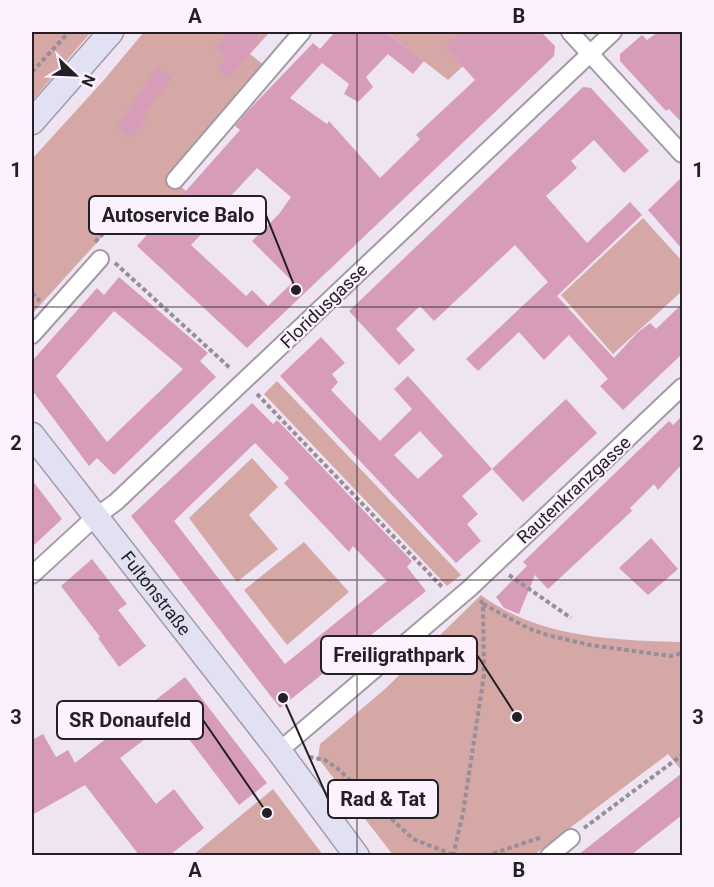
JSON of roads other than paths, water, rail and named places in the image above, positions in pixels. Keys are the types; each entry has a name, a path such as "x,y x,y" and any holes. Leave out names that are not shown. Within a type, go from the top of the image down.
{"street":[{"path":"32,122 111,32"},
{"path":"175,180 302,32"},
{"path":"570,32 682,154"},
{"name":"Floridusgasse","path":"32,575 94,518 116,502 253,374 613,32"},
{"path":"32,335 102,256"},
{"name":"Rautenkranzgasse","path":"279,751 463,594 682,387"},
{"name":"Fultonstraße","path":"32,435 94,518 279,751 357,855"},
{"path":"549,855 575,832"}],"place":[{"name":"Autoservice Balo","path":"296,290"},
{"name":"Rad & Tat","path":"283,698"},
{"name":"Freiligrathpark","path":"517,717"},
{"name":"SR Donaufeld","path":"267,813"}]}
